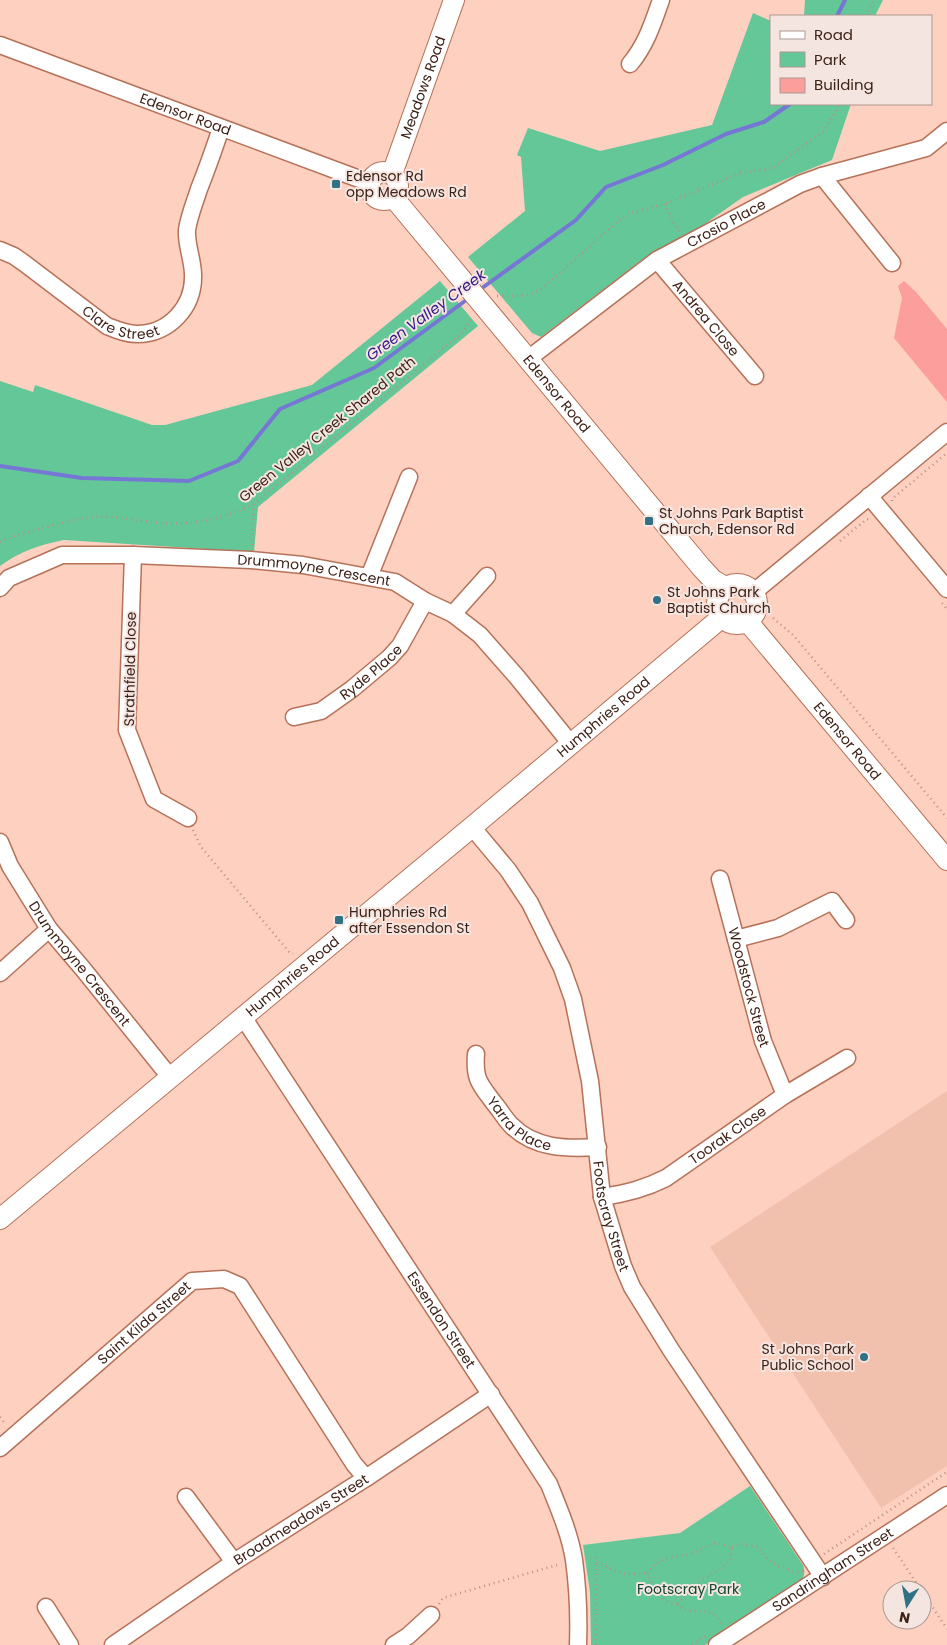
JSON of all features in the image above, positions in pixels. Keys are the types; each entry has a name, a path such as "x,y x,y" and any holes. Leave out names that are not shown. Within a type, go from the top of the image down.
{"main road":[{"name":"Meadows Road","path":"392,174 454,0"},
{"path":"379,172 388,172 395,177 398,190 393,197 384,200 375,196 370,183 379,172"},
{"name":"Edensor Road","path":"393,197 701,567 713,580 725,588"},
{"path":"742,584 754,592 758,603 757,610 748,622 734,625 721,618 718,612 717,598 725,588 730,585 742,584"},
{"name":"Humphries Road","path":"0,1219 721,618"},
{"name":"Edensor Road","path":"748,622 947,860"}],"street":[{"path":"630,64 638,55 646,40 661,0"},
{"name":"Edensor Road","path":"0,46 370,183"},
{"name":"Clare Street","path":"0,250 24,263 107,326 120,332 135,334 160,330 177,317 189,300 193,275 187,230 192,210 221,128"},
{"name":"Crosio Place","path":"528,359 657,260 800,184 822,176 926,148 947,131"},
{"path":"822,176 892,263"},
{"name":"Andrea Close","path":"657,260 755,376"},
{"path":"754,592 947,432"},
{"path":"369,577 409,477"},
{"path":"869,496 947,589"},
{"name":"Drummoyne Crescent","path":"0,588 9,578 62,556 133,556 251,560 303,565 395,582 425,601 453,614 480,635 571,744"},
{"name":"Strathfield Close","path":"133,556 127,730 154,799 188,818"},
{"path":"453,614 488,576"},
{"name":"Ryde Place","path":"294,716 321,710 352,689 389,658 400,646 425,601"},
{"name":"Footscray Street","path":"472,827 508,870 530,903 562,968 573,998 590,1081 602,1197 623,1266 632,1287 671,1350 823,1577"},
{"name":"Drummoyne Crescent","path":"0,842 10,866 49,929 84,969 170,1077"},
{"name":"Woodstock Street","path":"720,879 763,1041 785,1094"},
{"path":"736,939 778,928 832,901 846,920"},
{"path":"0,973 49,929"},
{"name":"Essendon Street","path":"244,1017 549,1484 563,1520 575,1569 579,1605 578,1645"},
{"name":"Yarra Place","path":"476,1054 475,1072 482,1087 511,1125 528,1139 551,1147 573,1149 598,1147"},
{"name":"Toorak Close","path":"602,1197 627,1193 647,1187 666,1178 785,1094 847,1058"},
{"name":"Saint Kilda Street","path":"0,1448 192,1281 224,1278 240,1286 354,1464 366,1478"},
{"name":"Broadmeadows Street","path":"113,1645 234,1562 366,1478 490,1394"},
{"name":"Sandringham Street","path":"723,1641 947,1495"},
{"path":"186,1497 234,1562"},
{"path":"46,1607 70,1645"},
{"path":"394,1645 408,1636 432,1615"}],"path":[{"path":"866,15 874,0"},
{"path":"484,306 529,295 542,289 626,214 665,204 740,173 774,168 824,131 839,105"},
{"path":"665,204 674,224 690,244"},
{"name":"Green Valley Creek Shared Path","path":"0,542 61,522 85,518 111,517 161,523 188,523 227,516 254,504 461,334 484,306"},
{"path":"892,499 947,454"},
{"path":"251,560 254,504"},
{"path":"773,618 794,636 947,818"},
{"path":"188,818 201,847 290,953 293,954"},
{"path":"823,1554 947,1472"},
{"path":"723,1641 715,1616 698,1610 685,1611 678,1604 671,1604 666,1601 657,1592 650,1583 648,1573 653,1565 660,1560 695,1552 716,1543 732,1547 742,1544 758,1546 769,1562 777,1567 796,1573 805,1570"},
{"path":"678,1604 690,1589 731,1560 732,1547"},
{"path":"888,1551 894,1548 915,1580"},
{"path":"596,1645 596,1558 598,1563 609,1566 616,1571 631,1574 648,1573"},
{"path":"432,1615 443,1598 556,1565"},
{"path":"932,1606 947,1629"}],"shaded area":[{"name":"St Johns Park Public School","path":"947,1091 947,1466 881,1508 710,1247"}],"green space":[{"path":"805,0 883,0 876,15 804,15"},
{"path":"753,13 770,21 770,105 851,105 832,160 743,197 685,238 642,260 541,337 532,333 468,257 525,211 521,157 517,155 528,128 600,151 712,125"},
{"path":"440,281 478,326 258,507 254,552 64,540 31,549 15,556 0,566 0,381 33,392 35,385 152,425 165,425 312,385"},
{"name":"Footscray Park","path":"750,1486 803,1565 804,1573 801,1581 705,1645 591,1645 590,1592 583,1545 680,1533"}],"building":[{"path":"904,281 916,292 947,329 947,402 894,338 902,298 898,286"}],"waterway":[{"name":"Green Valley Creek","path":"838,15 845,0"},
{"name":"Green Valley Creek","path":"478,291 576,220 606,187 663,165 726,134 764,122 789,105"},
{"name":"Green Valley Creek","path":"0,466 82,478 189,481 238,461 280,409 374,368 469,298"}],"place":[{"name":"Edensor Rd opp Meadows Rd","path":"336,184"},
{"name":"St Johns Park Baptist Church, Edensor Rd","path":"649,521"},
{"name":"St Johns Park Baptist Church","path":"657,600"},
{"name":"Humphries Rd after Essendon St","path":"339,920"},
{"name":"St Johns Park Public School","path":"864,1357"}]}
